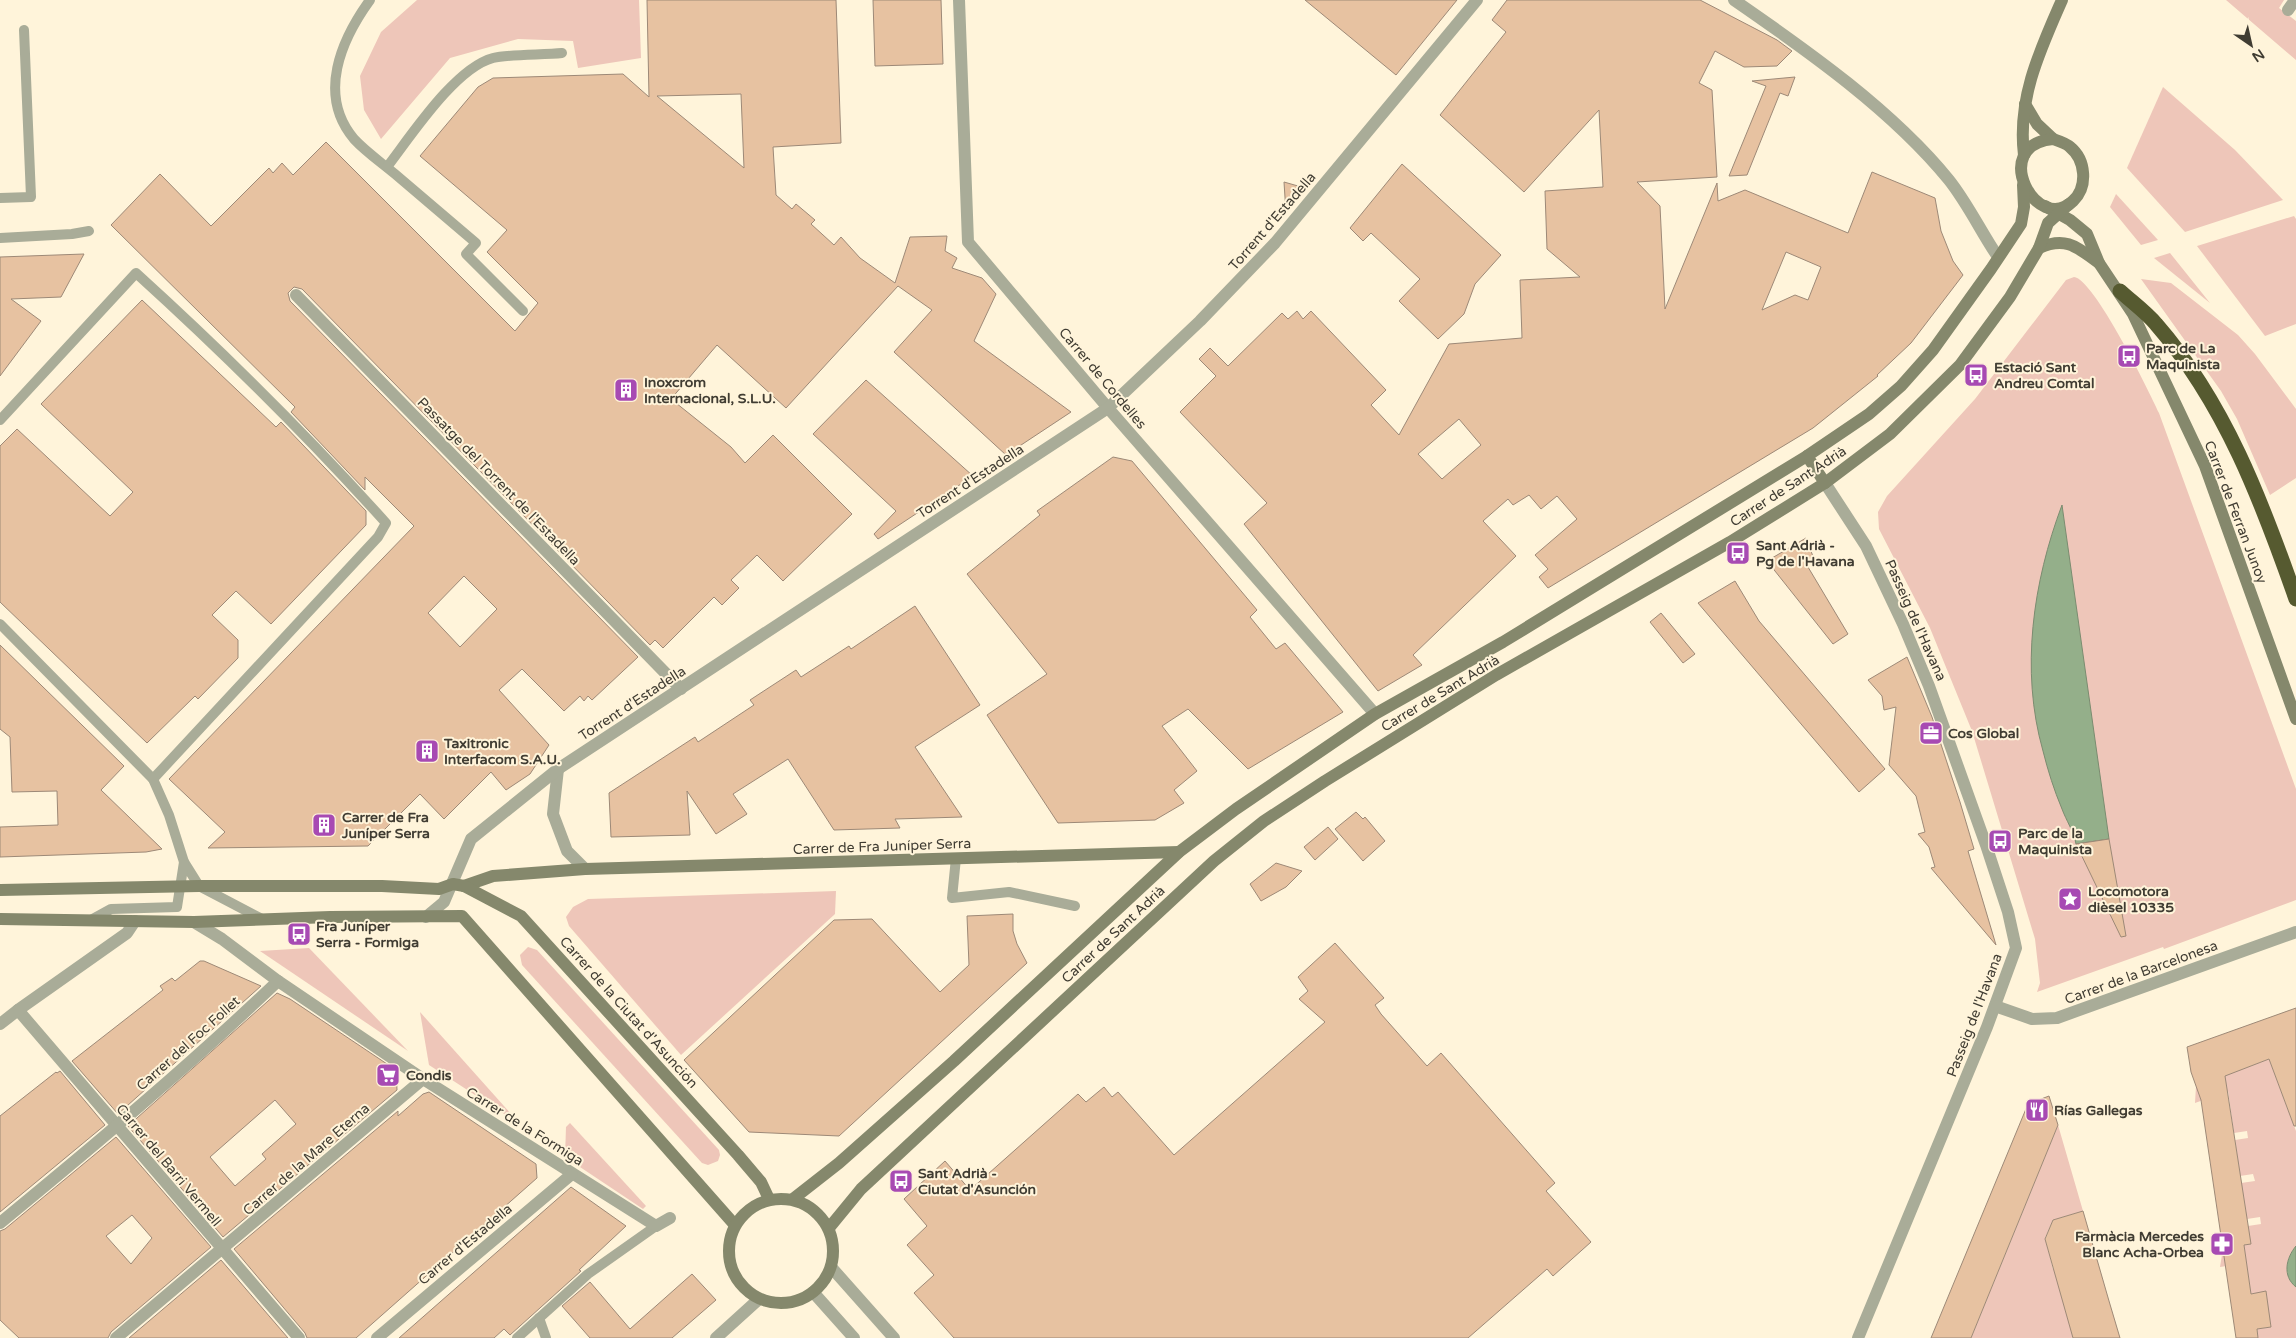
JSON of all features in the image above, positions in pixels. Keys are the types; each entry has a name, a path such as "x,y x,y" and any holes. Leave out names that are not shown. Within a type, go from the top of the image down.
{"highway":[{"path":"2120,291 2155,322 2204,389 2235,446 2261,503 2296,599"}],"street":[{"name":"Carrer de Cordelles","path":"959,0 968,242 1108,408 1375,714"},
{"name":"Torrent d'Estadella","path":"426,917 444,902 459,885 471,839 558,769 1108,408 1200,321 1275,243 1477,0"},
{"path":"1734,0 1800,45 1854,89 1926,153 1966,204 1998,257"},
{"path":"2025,104 2037,124 2053,139 2070,146 2082,163 2084,176 2081,189 2069,204 2054,208 2045,206 2032,199 2024,185 2021,165 2024,155 2022,134 2025,104 2028,84 2062,0"},
{"path":"2024,155 2032,146 2042,140 2053,139"},
{"name":"Carrer de Sant Adrià","path":"793,1199 839,1163 954,1061 1179,852 1236,808 1375,714 1503,642 1807,456 1869,414 1901,386 1933,350 2021,224 2024,208 2024,185"},
{"name":"Carrer de Sant Adrià","path":"829,1228 861,1188 1214,861 1264,821 1496,675 1730,542 1825,483 1890,434 1960,365 2010,297 2039,248 2045,228 2069,204"},
{"name":"Carrer de Ferran Junoy","path":"2045,206 2088,234 2099,263 2120,291 2133,314 2205,466 2296,719"},
{"path":"2039,248 2053,242 2060,242 2074,246 2099,263"},
{"name":"Passatge del Torrent de l'Estadella","path":"296,295 681,689"},
{"path":"1807,456 1825,483"},
{"name":"Passeig de l'Havana","path":"1825,483 1866,546 1903,624 1950,740 2008,912 2016,948 1995,1006 1858,1338"},
{"path":"558,769 553,814 568,851 585,869"},
{"name":"Carrer de Fra Juníper Serra","path":"459,885 493,876 585,869 1179,852"},
{"path":"0,890 180,886 382,886 438,889 459,885"},
{"name":"Carrer de la Ciutat d'Asunción","path":"459,885 521,916 738,1155 761,1182 769,1199"},
{"path":"0,919 194,922 462,916 734,1224"},
{"path":"0,1024 127,933 135,921"},
{"name":"Carrer de la Formiga","path":"194,922 222,939 278,981 423,1080 656,1226"},
{"name":"Carrer de la Barcelonesa","path":"1995,1006 2032,1019 2057,1018 2296,932"},
{"name":"Carrer del Foc Follet","path":"0,1223 116,1127 227,1029 278,981"},
{"name":"Carrer del Barri Vermell","path":"18,1010 116,1127 299,1338"},
{"name":"Carrer de la Mare Eterna","path":"116,1338 423,1080"},
{"name":"Carrer d'Estadella","path":"376,1338 572,1174"},
{"path":"786,1197 793,1199 815,1211 829,1228 834,1246 831,1267 826,1278 813,1292 791,1302 771,1303 759,1299 739,1283 730,1267 728,1244 734,1224 746,1211 769,1199 786,1197"},
{"path":"656,1226 670,1218"},
{"path":"831,1267 894,1338"},
{"path":"813,1292 854,1338"},
{"path":"716,1338 759,1299"}],"lane":[{"path":"370,0 358,17 342,51 334,85 338,109 354,138 476,243 466,254 523,311"},
{"path":"0,198 31,197 24,30"},
{"path":"387,167 433,108 456,82 471,69 493,58 562,53"},
{"path":"0,238 72,234 89,231"},
{"path":"0,420 136,273 203,334 312,443 386,523 378,537 153,779"},
{"path":"0,624 153,779 169,815 184,862 199,886 263,919"},
{"path":"956,858 952,898 1009,892 1075,906"},
{"path":"91,921 111,910 177,906 184,862"},
{"path":"517,1338 588,1274 656,1226"},
{"path":"539,1318 546,1338"}],"shaded area":[{"path":"417,0 639,0 641,58 578,68 573,41 518,39 450,58 381,139 364,110 360,76 381,32"},
{"path":"2226,0 2284,0 2279,8 2296,21 2296,60"},
{"path":"2163,87 2235,150 2283,200 2185,232 2127,168"},
{"path":"2116,194 2158,240 2141,245 2110,207"},
{"path":"2294,216 2296,219 2296,324 2265,336 2197,246"},
{"path":"2170,253 2210,303 2154,258"},
{"path":"2074,277 2083,283 2107,315 2159,413 2296,789 2296,900 2164,949 2163,947 2037,992 2040,983 2035,939 1972,731 1930,628 1879,529 1878,512 1887,496 1975,399 2066,280"},
{"path":"2141,279 2171,283 2238,335 2255,354 2296,409 2296,478 2270,495 2237,419 2221,391"},
{"path":"2062,505 2109,839 2076,844 2074,835 2056,795 2047,766 2036,720 2032,689 2031,658 2037,595 2052,534"},
{"path":"836,891 835,914 681,1055 569,926 566,917 573,907 588,899"},
{"path":"528,947 537,950 719,1150 718,1161 708,1165 702,1163 522,965 520,955"},
{"path":"309,948 408,1051 260,951"},
{"path":"420,1012 521,1125 429,1065"},
{"path":"2269,1059 2296,1131 2296,1246 2288,1261 2287,1272 2296,1287 2296,1338 2258,1338 2257,1329 2271,1327 2270,1320 2255,1322 2252,1301 2267,1299 2266,1292 2251,1294 2246,1263 2220,1267 2223,1249 2250,1244 2248,1226 2261,1224 2260,1217 2247,1219 2241,1183 2255,1181 2253,1174 2240,1176 2235,1140 2248,1138 2247,1131 2234,1133 2228,1091 2195,1103 2196,1086"},
{"path":"570,1123 646,1206 643,1209 565,1157 566,1127"},
{"path":"2058,1125 2083,1211 2053,1220 2045,1238 2053,1269 2065,1266 2080,1335 2071,1338 1971,1338"},
{"path":"2296,1246 2296,1287 2289,1278 2287,1267 2290,1256"}],"building":[{"path":"647,0 836,0 841,143 773,147 776,195 792,209 796,204 815,220 811,224 834,245 841,237 860,258 895,283 910,237 947,236 945,251 957,258 952,268 982,278 996,294 974,341 1071,412 1006,455 894,352 932,310 898,286 786,408 717,345 671,399 731,447 745,463 773,435 852,514 783,581 757,555 731,580 739,588 722,605 714,597 663,648 655,640 650,645 302,289 294,287 288,293 290,301 638,657 592,700 588,696 584,701 580,696 564,711 522,669 499,690 549,745 530,774 506,790 491,772 444,819 420,794 368,846 208,848 225,832 169,779 414,526 365,477 365,490 291,412 295,407 111,225 160,174 211,226 269,168 273,173 282,163 293,175 326,142 515,331 538,303 487,252 507,230 420,156 478,87 493,78 623,74 649,97","holes":["741,94 744,168 657,96","464,576 497,609 460,647 428,613"]},
{"path":"873,0 941,0 943,64 875,66"},
{"path":"1305,0 1457,0 1396,75"},
{"path":"1507,0 1700,0 1777,40 1792,51 1777,66 1744,67 1715,51 1699,83 1712,90 1717,177 1637,182 1660,206 1665,309 1717,183 1718,201 1745,190 1848,233 1872,172 1935,198 1941,231 1953,261 1963,275 1911,343 1878,376 1813,428 1548,588 1539,577 1548,569 1535,555 1577,519 1557,496 1541,509 1529,495 1513,505 1508,499 1483,521 1516,556 1413,655 1422,665 1378,691 1244,524 1267,503 1180,412 1216,376 1199,359 1210,348 1228,366 1282,313 1288,319 1297,311 1303,319 1311,311 1386,390 1371,405 1399,435 1449,344 1522,338 1520,280 1580,277 1547,249 1545,191 1603,187 1599,110 1524,192 1440,115 1506,32 1492,20","holes":["1786,252 1821,267 1808,300 1795,295 1762,310","1459,419 1481,445 1442,479 1418,454"]},
{"path":"1795,77 1788,96 1780,93 1747,175 1729,176 1766,86 1752,81"},
{"path":"1402,164 1501,255 1475,284 1464,314 1438,339 1399,301 1420,279 1371,233 1363,241 1350,228"},
{"path":"1284,182 1305,188 1286,213"},
{"path":"84,254 61,297 11,299 41,321 0,376 0,257"},
{"path":"142,300 276,427 281,422 366,511 366,525 271,624 236,591 212,615 238,640 238,658 198,699 195,696 147,743 0,602 0,446 17,429 110,516 133,492 41,404"},
{"path":"866,380 973,476 878,539 874,534 896,511 813,434"},
{"path":"1113,457 1132,461 1257,610 1250,617 1276,649 1285,643 1343,712 1248,769 1188,709 1162,726 1197,771 1174,790 1184,803 1155,820 1058,823 987,715 1047,674 967,574 1040,515 1037,511"},
{"path":"1806,538 1814,559 1805,562 1848,634 1833,644 1767,561"},
{"path":"1735,581 1759,621 1885,769 1859,792 1698,603"},
{"path":"915,606 980,705 915,747 962,817 895,819 900,828 834,830 788,759 733,794 747,814 716,834 687,791 690,835 611,837 609,793 695,737 698,742 754,705 750,700 796,670 801,677 849,646 851,649"},
{"path":"1661,613 1695,654 1683,663 1650,622"},
{"path":"0,645 124,766 101,790 162,849 146,852 0,857 0,827 58,825 57,791 12,792 10,737 0,729"},
{"path":"1907,657 1932,717 1960,802 1974,849 1968,851 1996,945 1931,868 1935,867 1929,847 1918,834 1925,832 1916,796 1889,765 1896,707 1884,710 1882,696 1868,680"},
{"path":"1356,812 1363,819 1365,817 1385,841 1363,861 1335,829"},
{"path":"1328,827 1338,839 1315,860 1304,847"},
{"path":"2109,839 2126,936 2121,937 2076,844"},
{"path":"1276,863 1302,871 1286,887 1261,901 1250,884"},
{"path":"1013,914 1013,931 1017,944 1027,963 839,1136 749,1132 684,1060 834,920 872,919 940,992 969,965 967,916"},
{"path":"1335,943 1384,998 1375,1005 1381,1014 1427,1066 1441,1053 1555,1183 1546,1191 1591,1242 1553,1276 1547,1269 1468,1338 954,1338 914,1293 934,1275 907,1245 927,1226 904,1199 945,1161 970,1190 1078,1094 1086,1102 1104,1087 1112,1097 1118,1092 1174,1155 1325,1022 1299,999 1308,991 1298,977"},
{"path":"200,961 204,961 261,986 118,1114 72,1061 163,990 160,986 172,978 175,981"},
{"path":"277,993 290,999 396,1070 397,1090 223,1237 128,1126","holes":["275,1100 296,1124 262,1154 266,1159 235,1186 210,1157"]},
{"path":"2296,1008 2296,1126 2294,1126 2269,1059 2225,1076 2251,1244 2244,1245 2251,1294 2266,1291 2271,1327 2257,1329 2258,1338 2236,1338 2201,1100 2191,1072 2187,1047"},
{"path":"60,1071 105,1125 0,1212 0,1116 56,1072"},
{"path":"429,1092 536,1164 537,1178 356,1338 307,1338 305,1333 234,1249 398,1111 398,1116 423,1094"},
{"path":"2049,1096 2058,1125 1971,1338 1931,1338 2028,1104"},
{"path":"116,1137 211,1247 111,1332 108,1338 19,1338 0,1320 0,1231 5,1229","holes":["132,1215 152,1238 131,1264 106,1236"]},
{"path":"571,1187 626,1226 579,1270 581,1271 510,1335 504,1329 494,1338 399,1338"},
{"path":"2083,1211 2120,1338 2073,1338 2045,1239 2053,1220"},
{"path":"221,1260 288,1338 129,1338"},
{"path":"692,1274 716,1300 672,1338 590,1338 562,1306 590,1282 630,1329"}],"place":[{"name":"Parc de La Maquinista","path":"2129,356"},
{"name":"Estació Sant Andreu Comtal","path":"1976,375"},
{"name":"Inoxcrom Internacional, S.L.U.","path":"626,390"},
{"name":"Sant Adrià - Pg de l'Havana","path":"1738,553"},
{"name":"Cos Global","path":"1931,733"},
{"name":"Taxitronic Interfacom S.A.U.","path":"427,751"},
{"name":"Carrer de Fra Juníper Serra","path":"324,825"},
{"name":"Parc de la Maquinista","path":"2000,841"},
{"name":"Locomotora dièsel 10335","path":"2070,899"},
{"name":"Fra Juníper Serra - Formiga","path":"299,934"},
{"name":"Condis","path":"388,1075"},
{"name":"Rías Gallegas","path":"2037,1110"},
{"name":"Sant Adrià - Ciutat d'Asunción","path":"901,1181"},
{"name":"Farmàcia Mercedes Blanc Acha-Orbea","path":"2222,1244"}]}
